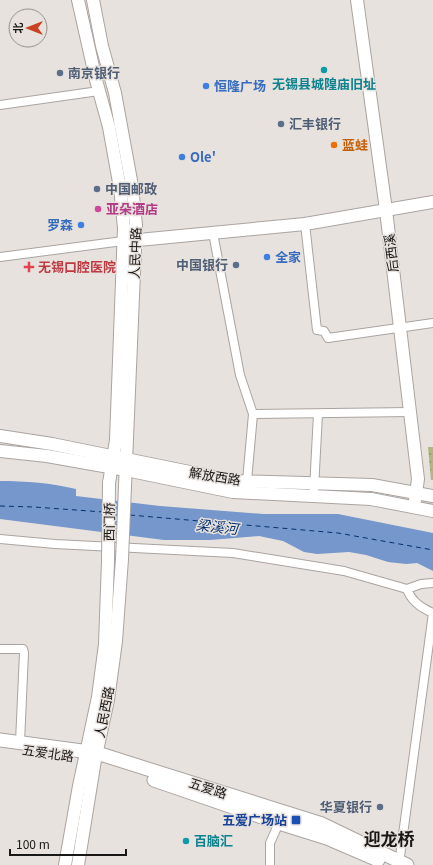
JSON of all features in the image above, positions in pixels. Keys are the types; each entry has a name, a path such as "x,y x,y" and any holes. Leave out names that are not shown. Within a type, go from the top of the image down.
{"main road":[{"name":"人民中路","path":"78,0 99,92 109,127 120,188 124,228 116,440 109,483"},
{"name":"人民中路","path":"93,0 102,46 115,94 132,186 136,225 125,486"},
{"name":"后西溪","path":"357,0 386,210 418,479 414,506"},
{"path":"123,241 305,224 433,202"},
{"name":"解放西路","path":"0,436 113,455 126,464 233,492 314,490 372,485 433,496"},
{"name":"解放西路","path":"0,451 47,456 111,468 126,464 314,490 414,506 433,511"},
{"name":"西门桥","path":"108,561 109,483"},
{"name":"西门桥","path":"122,559 125,486"},
{"name":"人民西路","path":"65,865 91,755 108,700 116,641 122,559"},
{"name":"人民西路","path":"78,865 105,644 108,561"},
{"name":"五爱路","path":"0,740 20,742 91,755 322,824 399,864"},
{"name":"五爱北路","path":"0,746 91,755"},
{"name":"五爱路","path":"91,755 279,823 327,838 399,864"}],"street":[{"path":"0,105 99,92"},
{"path":"305,224 317,330 324,331 328,338 433,323"},
{"path":"212,232 240,375 253,414 247,481"},
{"path":"0,257 123,241"},
{"path":"253,414 410,412"},
{"path":"314,490 318,414"},
{"path":"0,539 55,544 233,553 344,571 407,589 421,584 433,583"},
{"path":"399,864 433,613 418,605 410,596 407,589"},
{"path":"0,649 23,649 24,653 20,742"},
{"path":"270,865 270,843 279,823"}],"green space":[{"path":"428,447 433,447 433,480 431,480"}],"water":[{"name":"梁溪河","path":"0,481 57,485 76,489 76,496 160,506 264,514 338,514 433,533 433,571 417,563 406,564 388,562 366,555 349,552 317,554 304,552 283,541 259,536 210,540 164,540 0,519"}],"ferry route":[{"path":"0,506 103,512"},
{"path":"130,515 338,533 433,550"}],"place":[{"name":"无锡县城隍庙旧址","path":"324,70"},
{"name":"南京银行","path":"60,73"},
{"name":"恒隆广场","path":"206,86"},
{"name":"汇丰银行","path":"281,124"},
{"name":"蓝蛙","path":"334,145"},
{"name":"Ole'","path":"182,157"},
{"name":"中国邮政","path":"97,189"},
{"name":"亚朵酒店","path":"98,209"},
{"name":"罗森","path":"81,225"},
{"name":"全家","path":"267,257"},
{"name":"中国银行","path":"236,265"},
{"name":"无锡口腔医院","path":"29,267"},
{"name":"华夏银行","path":"380,807"},
{"name":"五爱广场站","path":"296,820"},
{"name":"百脑汇","path":"186,841"}],"district":[{"name":"迎龙桥","path":"389,839"}]}
